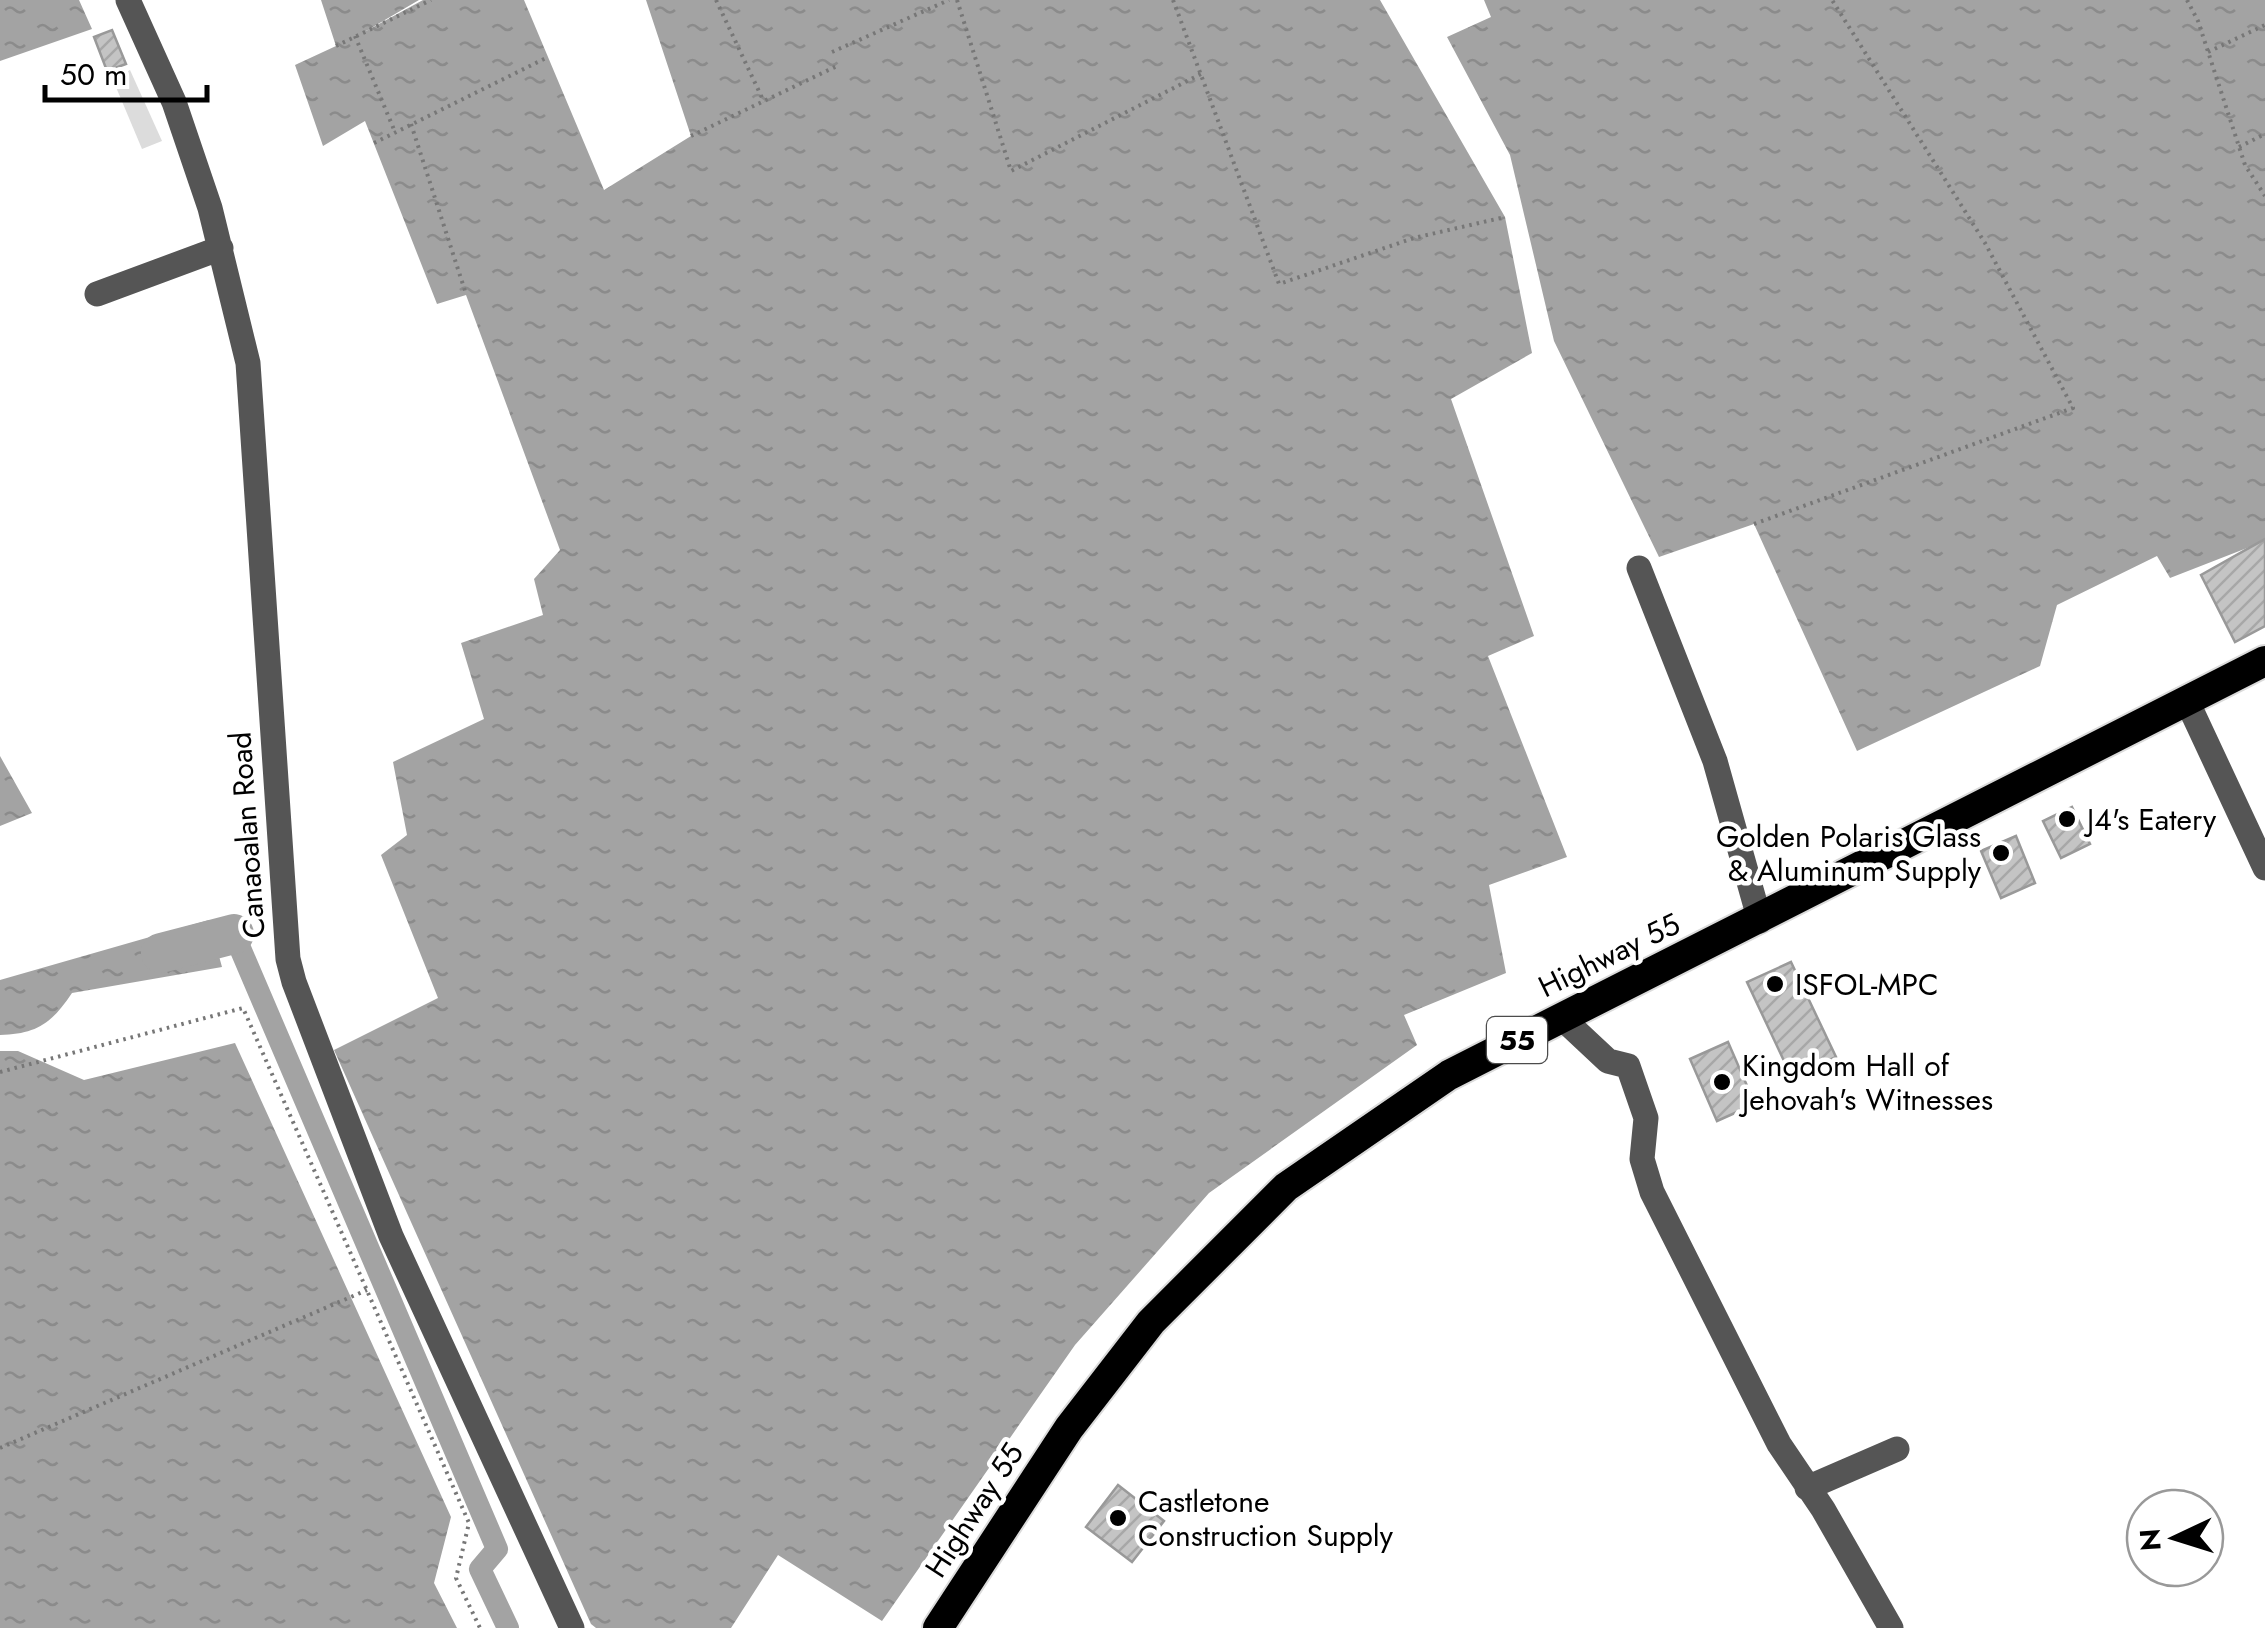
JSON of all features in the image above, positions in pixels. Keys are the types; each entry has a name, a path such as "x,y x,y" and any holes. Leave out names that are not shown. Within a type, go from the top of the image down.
{"highway":[{"name":"Highway 55","path":"938,1628 1069,1428 1152,1322 1227,1242 1286,1188 1449,1075 1760,921 2265,661"}],"street":[{"name":"Canaoalan Road","path":"128,0 174,102 221,248 250,381 288,959 308,1023 392,1236 572,1628"},
{"path":"97,294 221,248"},
{"path":"1639,568 1715,761 1760,921"},
{"path":"2187,702 2265,868"},
{"path":"1561,1017 1608,1061 1628,1066 1646,1118 1642,1159 1652,1192 1779,1444 1890,1628"},
{"path":"1807,1488 1898,1448"}],"path":[{"path":"336,46 431,0"},
{"path":"716,0 764,102"},
{"path":"832,52 949,0"},
{"path":"957,0 1011,171 1201,74"},
{"path":"1172,0 1279,284 1414,238 1505,217"},
{"path":"1754,524 2073,408 1985,243 1832,0"},
{"path":"2187,0 2239,147 2265,196"},
{"path":"2208,52 2265,24"},
{"path":"355,36 394,132"},
{"path":"374,142 548,56"},
{"path":"691,136 838,66"},
{"path":"412,124 466,294"},
{"path":"2239,147 2265,134"},
{"path":"0,1072 243,1008 468,1523 456,1578 480,1628"},
{"path":"0,1448 366,1290"}],"shaded area":[{"path":"130,70 162,141 142,149 113,80"}],"water":[{"path":"0,0 79,0 92,29 0,61"},
{"path":"321,0 419,0 366,31 423,0 524,0 604,190 691,136 646,0 1380,0 1505,217 1532,353 1451,399 1534,636 1488,656 1567,857 1489,885 1506,973 1404,1015 1417,1045 1209,1193 1075,1345 882,1621 778,1555 731,1628 596,1628 591,1624 334,1050 438,998 381,855 407,835 393,762 484,719 461,643 543,615 534,579 560,550 466,295 437,304 365,121 323,146 295,65 336,46"},
{"path":"1484,0 2265,0 2265,541 2170,578 2157,556 2057,605 2040,666 1857,751 1754,524 1659,557 1554,341 1510,155 1447,37 1491,17"},
{"path":"0,756 32,813 0,826"},
{"path":"209,920 222,967 72,993 42,1025 0,1035 0,980"},
{"path":"235,1043 451,1517 434,1583 457,1628 0,1628 0,1051 18,1051 84,1080"}],"building":[{"path":"112,30 126,64 107,71 94,37"},
{"path":"2265,539 2265,626 2235,642 2201,575"},
{"path":"2072,807 2090,844 2061,858 2043,821"},
{"path":"2016,836 2035,883 2001,898 1981,851"},
{"path":"1791,962 1836,1057 1792,1078 1747,982"},
{"name":"Kingdom Hall of Jehovah's Witnesses","path":"1728,1042 1755,1104 1717,1121 1690,1059"},
{"path":"1118,1485 1164,1521 1132,1562 1086,1527"}],"waterway":[{"path":"234,934 497,1549 480,1569 508,1628"},
{"path":"161,953 234,934"}],"place":[{"name":"J4's Eatery","path":"2067,819"},
{"name":"Golden Polaris Glass & Aluminum Supply","path":"2001,853"},
{"name":"ISFOL-MPC","path":"1775,984"},
{"name":"Kingdom Hall of Jehovah's Witnesses","path":"1722,1082"},
{"name":"Castletone Construction Supply","path":"1118,1518"}]}
